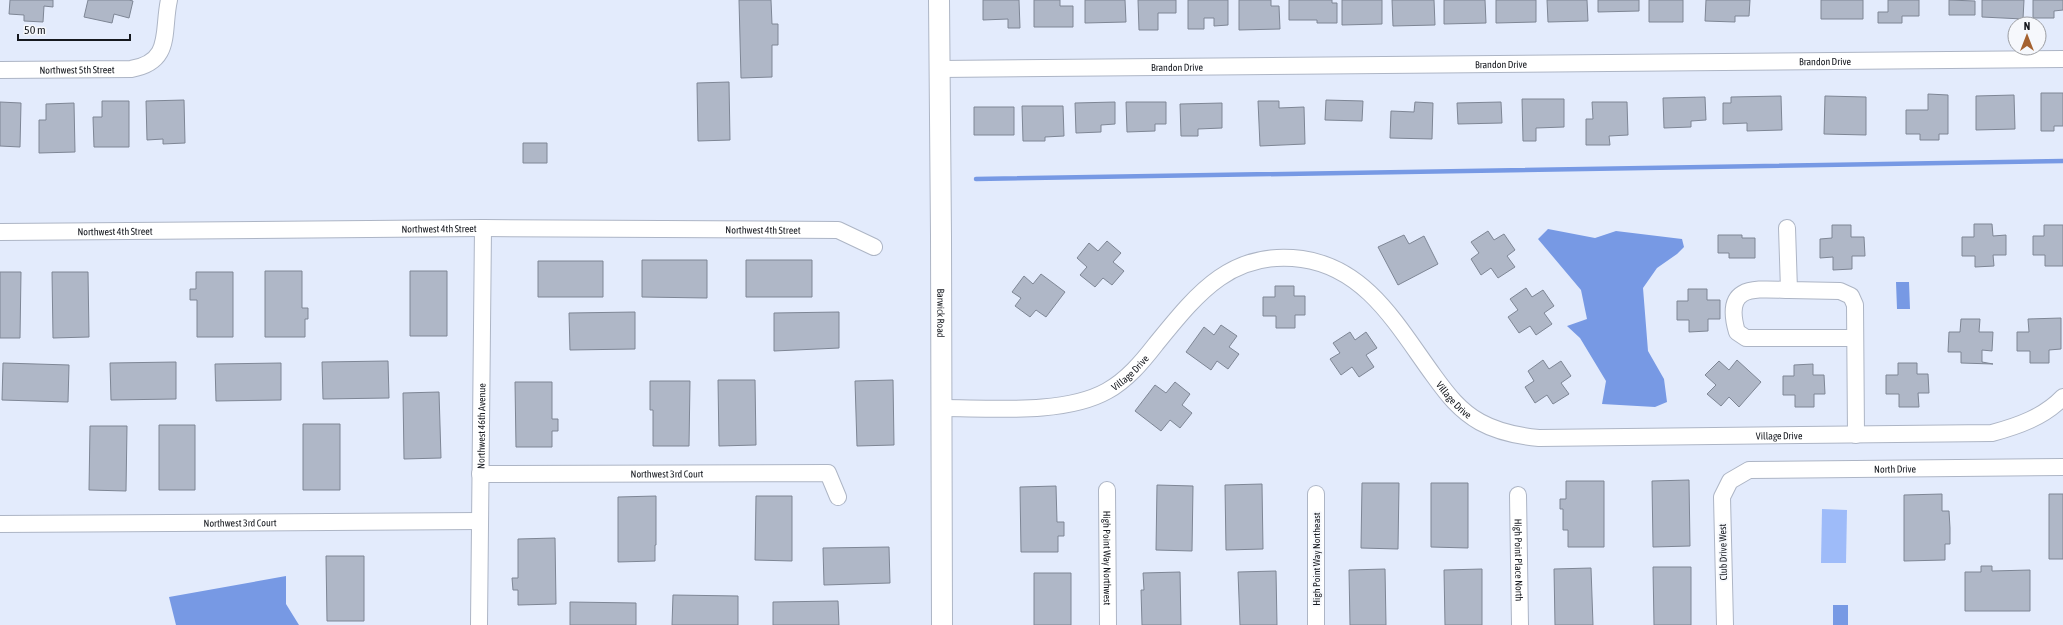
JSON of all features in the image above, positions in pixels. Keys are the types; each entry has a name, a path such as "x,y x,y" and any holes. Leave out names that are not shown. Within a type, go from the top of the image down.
{"street":[{"name":"Northwest 5th Street","path":"0,70 131,69 142,67 152,62 159,54 164,44 169,0"},
{"name":"Barwick Road","path":"939,0 942,625"},
{"name":"Brandon Drive","path":"940,69 2063,59"},
{"name":"Northwest 4th Street","path":"0,232 483,228 838,230 874,247"},
{"name":"Northwest 46th Avenue","path":"479,625 483,228"},
{"path":"1788,228 1789,290"},
{"name":"Village Drive","path":"941,408 1048,407 1068,405 1088,400 1107,391 1124,379 1139,365 1190,303 1204,288 1221,275 1253,262 1280,258 1301,258 1326,265 1345,273 1362,284 1378,299 1448,395 1474,418 1498,431 1518,436 1539,438 1992,433 2026,423 2056,404 2063,397"},
{"path":"1855,338 1746,338 1737,332 1733,318 1734,305 1740,296 1751,289 1840,291 1851,296 1855,305 1856,435"},
{"name":"North Drive","path":"1730,481 1749,470 2063,467"},
{"name":"Northwest 3rd Court","path":"480,474 828,473 838,497"},
{"name":"Club Drive West","path":"1725,625 1722,497 1730,481"},
{"name":"High Point Way Northwest","path":"1107,490 1108,625"},
{"name":"High Point Way Northeast","path":"1316,494 1316,625"},
{"name":"High Point Place North","path":"1518,496 1520,625"},
{"name":"Northwest 3rd Court","path":"0,524 479,521"}],"shaded area":[{"path":"1548,229 1595,238 1616,231 1682,239 1684,247 1677,254 1657,268 1643,288 1648,351 1664,379 1667,402 1655,407 1602,404 1606,381 1580,338 1567,326 1587,319 1581,290 1538,239"},
{"path":"1896,282 1909,282 1910,309 1897,309"},
{"path":"1822,509 1847,510 1846,563 1821,563"},
{"path":"286,576 286,604 299,625 176,625 169,597"},
{"path":"1833,605 1848,605 1848,625 1833,625"}],"building":[{"path":"10,0 53,0 53,7 44,6 43,22 24,21 24,15 9,14"},
{"path":"88,0 133,1 129,18 114,14 112,23 84,17"},
{"path":"739,0 771,0 772,24 778,24 778,45 772,45 772,77 741,78"},
{"path":"983,0 1019,0 1020,28 1008,28 1008,19 983,20"},
{"path":"1034,0 1060,0 1060,6 1073,6 1073,27 1034,27"},
{"path":"1085,0 1125,0 1126,22 1085,23"},
{"path":"1138,0 1176,0 1176,13 1158,13 1158,30 1139,30"},
{"path":"1188,0 1228,0 1228,25 1214,26 1214,18 1204,18 1204,29 1188,29"},
{"path":"1239,0 1271,0 1271,6 1279,6 1280,29 1239,30"},
{"path":"1289,0 1332,0 1332,3 1337,3 1337,23 1317,23 1317,20 1289,20"},
{"path":"1342,0 1382,0 1382,24 1342,25"},
{"path":"1392,0 1434,0 1435,25 1393,26"},
{"path":"1444,0 1485,0 1486,23 1444,24"},
{"path":"1496,0 1536,0 1536,22 1496,23"},
{"path":"1547,0 1587,0 1588,21 1548,22"},
{"path":"1598,0 1639,0 1639,11 1598,12"},
{"path":"1649,0 1683,0 1683,22 1649,22"},
{"path":"1706,0 1750,0 1749,16 1735,16 1735,22 1705,21"},
{"path":"1821,0 1863,0 1863,19 1821,19"},
{"path":"1888,0 1919,0 1919,16 1902,16 1902,23 1878,23 1878,12 1888,12"},
{"path":"1949,0 1975,1 1975,15 1949,15"},
{"path":"1982,0 2024,0 2023,16 2007,16 2007,18 1982,17"},
{"path":"2033,0 2063,0 2063,10 2054,11 2054,18 2047,18 2047,16 2033,16"},
{"path":"729,82 730,140 698,141 697,83"},
{"path":"2041,93 2063,93 2063,126 2054,126 2054,131 2041,131"},
{"path":"1928,94 1948,95 1948,134 1939,134 1939,140 1920,140 1920,134 1906,134 1906,110 1928,110"},
{"path":"2014,95 2015,129 1976,130 1976,96"},
{"path":"1781,96 1782,130 1747,131 1747,123 1723,124 1723,103 1731,103 1731,97"},
{"path":"1825,96 1866,97 1866,135 1824,134"},
{"path":"1705,97 1706,120 1691,121 1691,127 1664,128 1663,98"},
{"path":"1522,99 1564,99 1564,127 1536,128 1536,141 1523,141"},
{"path":"184,100 185,143 163,144 163,139 147,140 146,101"},
{"path":"1326,100 1363,101 1362,121 1325,120"},
{"path":"102,101 129,101 129,147 94,147 93,117 102,117"},
{"path":"1258,101 1279,101 1279,108 1304,107 1305,144 1260,146"},
{"path":"0,102 21,103 20,147 0,146"},
{"path":"1115,102 1115,124 1101,125 1101,132 1076,133 1075,103"},
{"path":"1126,102 1166,102 1166,124 1155,124 1155,131 1127,132"},
{"path":"1415,102 1433,103 1432,139 1390,138 1391,111 1414,112"},
{"path":"1501,102 1502,123 1458,124 1457,103"},
{"path":"1592,102 1627,102 1628,135 1609,136 1610,145 1586,145 1586,119 1593,119"},
{"path":"74,103 75,152 39,153 39,120 46,120 46,104"},
{"path":"1222,103 1222,128 1198,129 1198,136 1181,136 1180,104"},
{"path":"1022,106 1063,106 1064,136 1045,137 1045,141 1023,141"},
{"path":"974,107 1014,107 1014,135 974,135"},
{"path":"523,143 547,143 547,163 523,163"},
{"path":"1974,224 1992,224 1993,236 2006,235 2006,255 1993,255 1994,266 1975,267 1975,256 1962,256 1962,237 1974,237"},
{"path":"1832,225 1851,225 1851,237 1864,237 1865,256 1852,256 1852,269 1833,270 1833,257 1820,258 1820,239 1832,238"},
{"path":"2044,225 2063,225 2063,266 2045,266 2045,255 2033,255 2033,236 2044,236"},
{"path":"1488,231 1494,240 1504,234 1515,250 1507,256 1515,267 1498,278 1491,268 1481,275 1471,259 1479,253 1471,242"},
{"path":"1404,235 1409,244 1424,236 1438,264 1398,285 1378,247"},
{"path":"1718,235 1742,235 1742,238 1755,238 1755,258 1729,258 1729,253 1718,253"},
{"path":"1107,241 1121,253 1113,262 1124,271 1112,285 1103,278 1095,287 1080,275 1087,267 1077,258 1089,243 1098,251"},
{"path":"642,260 707,260 707,298 642,297"},
{"path":"746,260 812,260 812,297 746,297"},
{"path":"538,261 603,261 603,297 538,297"},
{"path":"265,271 302,271 302,308 308,308 308,319 305,319 305,337 265,337"},
{"path":"410,271 447,271 447,336 410,336"},
{"path":"0,272 21,272 20,338 0,338"},
{"path":"52,272 88,272 89,337 53,338"},
{"path":"196,272 233,272 233,337 197,337 197,300 190,300 190,289 196,289"},
{"path":"1041,274 1065,292 1046,317 1036,310 1030,317 1015,306 1021,298 1012,292 1024,276 1033,284"},
{"path":"1275,286 1294,286 1294,296 1305,296 1305,315 1295,315 1295,328 1276,328 1276,316 1263,316 1263,297 1275,297"},
{"path":"1526,288 1532,297 1543,290 1554,306 1544,313 1552,324 1536,335 1530,326 1519,333 1508,317 1518,310 1510,299"},
{"path":"1688,289 1707,289 1707,300 1720,300 1720,319 1708,319 1708,331 1689,332 1689,320 1677,320 1677,301 1688,301"},
{"path":"635,312 635,349 570,350 569,313"},
{"path":"839,312 839,348 774,351 774,313"},
{"path":"2061,318 2061,349 2049,350 2049,363 2030,363 2030,351 2017,351 2017,332 2029,332 2028,319"},
{"path":"1961,319 1980,319 1979,332 1993,332 1992,351 1982,350 1982,362 1993,364 1961,363 1961,352 1948,352 1949,332 1960,332"},
{"path":"1221,325 1237,336 1229,347 1239,354 1228,369 1217,361 1211,370 1186,352 1204,327 1214,335"},
{"path":"1350,332 1355,340 1366,332 1377,348 1366,355 1374,367 1359,377 1352,367 1341,375 1330,359 1340,353 1333,343"},
{"path":"1543,360 1549,369 1561,361 1571,376 1561,383 1569,394 1553,404 1547,395 1535,403 1525,387 1534,381 1528,371"},
{"path":"1737,360 1761,382 1739,407 1729,397 1721,406 1707,394 1716,385 1705,375 1719,361 1729,370"},
{"path":"388,361 389,398 323,399 322,362"},
{"path":"176,362 176,399 111,400 110,363"},
{"path":"3,363 69,365 68,402 2,400"},
{"path":"281,363 281,400 216,401 215,364"},
{"path":"1898,363 1917,363 1917,374 1928,374 1929,393 1918,393 1919,407 1899,407 1899,394 1886,394 1886,375 1898,375"},
{"path":"1813,364 1813,375 1824,375 1825,394 1814,394 1814,407 1795,407 1795,395 1783,395 1783,376 1794,376 1794,365"},
{"path":"718,380 755,380 756,445 719,446"},
{"path":"893,380 894,445 857,446 855,381"},
{"path":"650,381 690,381 689,446 653,446 653,410 650,410"},
{"path":"515,382 552,382 552,419 558,419 558,431 552,431 552,447 516,447"},
{"path":"1175,382 1190,394 1182,405 1192,413 1180,428 1170,420 1161,431 1135,411 1155,385 1166,393"},
{"path":"439,392 441,458 404,459 403,393"},
{"path":"303,424 340,424 340,490 303,490"},
{"path":"159,425 195,425 195,490 159,490"},
{"path":"90,426 127,426 126,491 89,490"},
{"path":"1689,480 1690,546 1653,547 1652,481"},
{"path":"1566,481 1604,481 1604,547 1568,547 1568,530 1563,530 1563,509 1560,509 1560,499 1566,499"},
{"path":"1362,483 1399,483 1398,549 1361,548"},
{"path":"1431,483 1468,483 1468,548 1431,547"},
{"path":"1262,484 1263,549 1226,550 1225,485"},
{"path":"1157,485 1193,486 1192,551 1156,550"},
{"path":"1056,486 1057,522 1064,522 1064,536 1058,536 1058,552 1021,552 1020,487"},
{"path":"1942,494 1942,511 1949,511 1950,528 1950,544 1945,544 1945,560 1904,561 1904,495"},
{"path":"2049,494 2063,494 2063,559 2049,559"},
{"path":"656,496 655,561 618,562 618,497"},
{"path":"756,496 792,496 792,561 755,560"},
{"path":"555,538 556,604 518,605 518,590 513,590 512,578 518,578 518,539"},
{"path":"889,547 890,583 824,585 823,548"},
{"path":"326,556 364,556 364,621 327,621"},
{"path":"1981,566 1992,566 1992,571 2030,570 2030,611 1965,611 1965,572 1981,572"},
{"path":"1653,567 1691,567 1691,625 1654,625"},
{"path":"1591,568 1593,625 1555,625 1554,569"},
{"path":"1385,569 1386,625 1350,625 1349,570"},
{"path":"1482,569 1482,625 1445,625 1444,570"},
{"path":"1276,571 1277,625 1240,625 1238,572"},
{"path":"1180,572 1181,625 1142,625 1141,590 1144,590 1143,573"},
{"path":"1034,573 1071,573 1071,625 1034,625"},
{"path":"673,595 738,596 738,625 672,625"},
{"path":"838,601 839,625 773,625 773,602"},
{"path":"570,602 636,603 636,625 570,625"}],"waterway":[{"path":"976,179 2063,161"}]}
